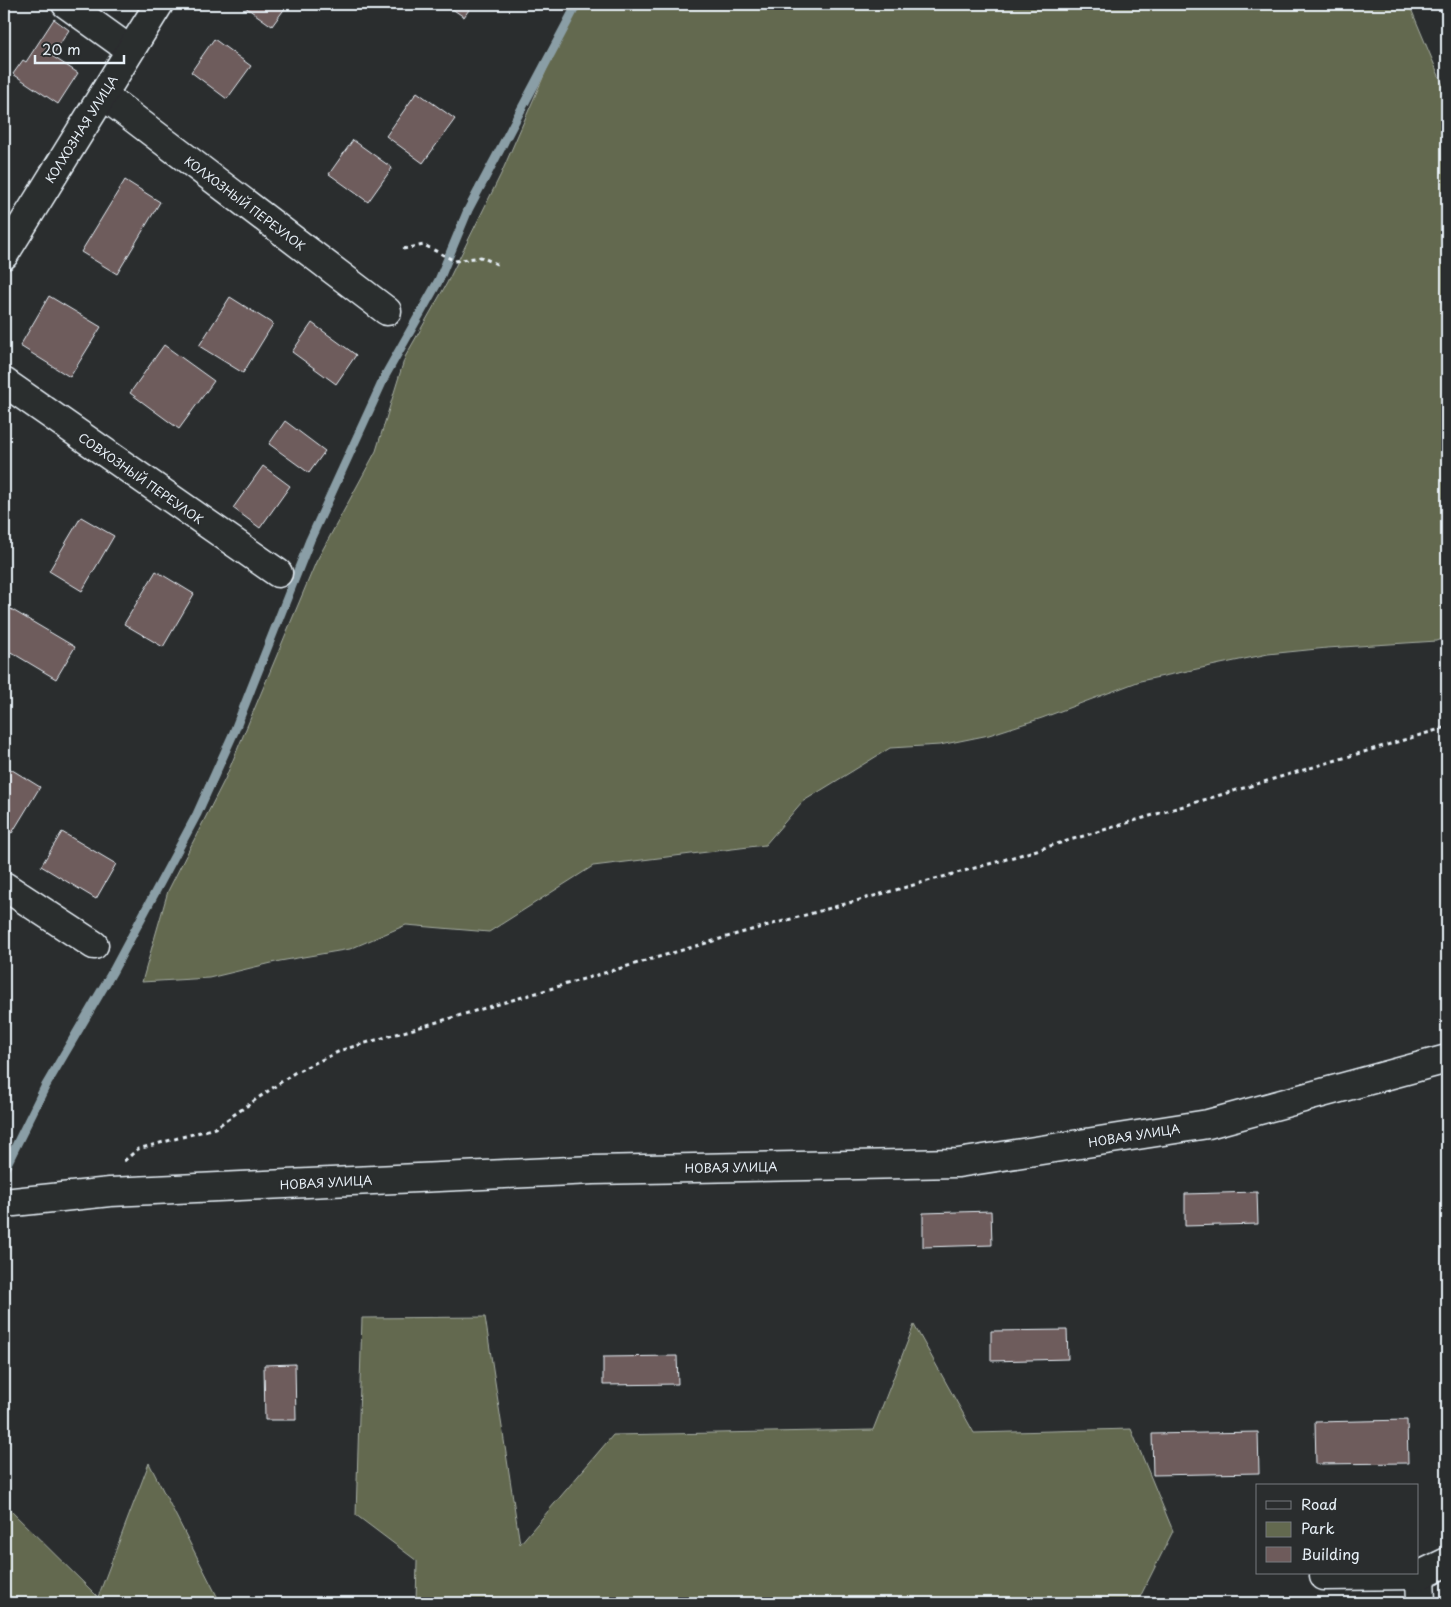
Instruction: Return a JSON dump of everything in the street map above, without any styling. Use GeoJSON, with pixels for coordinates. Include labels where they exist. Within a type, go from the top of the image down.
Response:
{"type":"FeatureCollection","features":[{"type":"Feature","properties":{"kind":"street"},"geometry":{"type":"LineString","coordinates":[[66,4],[130,50]]}},
{"type":"Feature","properties":{"kind":"street","name":"КОЛХОЗНАЯ УЛИЦА"},"geometry":{"type":"LineString","coordinates":[[4,255],[159,4]]}},
{"type":"Feature","properties":{"kind":"street","name":"КОЛХОЗНЫЙ ПЕРЕУЛОК"},"geometry":{"type":"LineString","coordinates":[[102,94],[387,311]]}},
{"type":"Feature","properties":{"kind":"street","name":"СОВХОЗНЫЙ ПЕРЕУЛОК"},"geometry":{"type":"LineString","coordinates":[[4,382],[278,573]]}},
{"type":"Feature","properties":{"kind":"street"},"geometry":{"type":"LineString","coordinates":[[4,886],[94,945]]}},
{"type":"Feature","properties":{"kind":"street","name":"НОВАЯ УЛИЦА"},"geometry":{"type":"LineString","coordinates":[[4,1203],[110,1192],[593,1170],[958,1163],[1208,1124],[1447,1059]]}},
{"type":"Feature","properties":{"kind":"street"},"geometry":{"type":"LineString","coordinates":[[1324,1576],[1420,1575],[1447,1562]]}},
{"type":"Feature","properties":{"kind":"street"},"geometry":{"type":"LineString","coordinates":[[1420,1575],[1421,1603]]}},
{"type":"Feature","properties":{"kind":"path"},"geometry":{"type":"LineString","coordinates":[[403,249],[424,245],[455,261],[481,257],[498,265]]}},
{"type":"Feature","properties":{"kind":"path"},"geometry":{"type":"LineString","coordinates":[[110,1192],[114,1169],[138,1149],[215,1128],[294,1073],[342,1050],[737,934],[1000,862],[1447,727]]}},
{"type":"Feature","properties":{"kind":"green space"},"geometry":{"type":"Polygon","coordinates":[[[575,4],[1409,4],[1447,95],[1447,637],[1437,641],[1268,654],[1140,681],[1042,718],[989,735],[940,745],[890,748],[802,802],[765,845],[593,866],[489,932],[406,925],[350,949],[280,961],[209,978],[142,982],[168,891],[225,779],[316,562],[376,451],[405,357],[447,283],[501,174],[575,4]]]}},
{"type":"Feature","properties":{"kind":"green space"},"geometry":{"type":"Polygon","coordinates":[[[485,1317],[520,1544],[613,1435],[873,1430],[914,1325],[974,1433],[1131,1429],[1173,1531],[1137,1603],[416,1603],[417,1561],[356,1515],[362,1318],[485,1317]]]}},
{"type":"Feature","properties":{"kind":"green space"},"geometry":{"type":"Polygon","coordinates":[[[149,1463],[218,1598],[218,1603],[4,1603],[4,1504],[98,1597],[149,1463]]]}},
{"type":"Feature","properties":{"kind":"building"},"geometry":{"type":"Polygon","coordinates":[[[241,4],[288,4],[272,26],[241,4]]]}},
{"type":"Feature","properties":{"kind":"building"},"geometry":{"type":"Polygon","coordinates":[[[445,4],[473,4],[464,17],[445,4]]]}},
{"type":"Feature","properties":{"kind":"building"},"geometry":{"type":"Polygon","coordinates":[[[54,19],[69,30],[52,56],[78,73],[58,104],[13,74],[23,60],[26,62],[54,19]]]}},
{"type":"Feature","properties":{"kind":"building"},"geometry":{"type":"Polygon","coordinates":[[[214,39],[251,66],[227,99],[191,72],[214,39]]]}},
{"type":"Feature","properties":{"kind":"building"},"geometry":{"type":"Polygon","coordinates":[[[417,92],[455,119],[423,163],[386,136],[417,92]]]}},
{"type":"Feature","properties":{"kind":"building"},"geometry":{"type":"Polygon","coordinates":[[[353,140],[392,168],[368,202],[329,174],[353,140]]]}},
{"type":"Feature","properties":{"kind":"building"},"geometry":{"type":"Polygon","coordinates":[[[125,180],[160,202],[117,274],[81,252],[125,180]]]}},
{"type":"Feature","properties":{"kind":"building"},"geometry":{"type":"Polygon","coordinates":[[[49,296],[101,327],[70,377],[20,346],[49,296]]]}},
{"type":"Feature","properties":{"kind":"building"},"geometry":{"type":"Polygon","coordinates":[[[230,297],[273,324],[243,373],[199,346],[230,297]]]}},
{"type":"Feature","properties":{"kind":"building"},"geometry":{"type":"Polygon","coordinates":[[[312,323],[356,355],[336,384],[292,352],[312,323]]]}},
{"type":"Feature","properties":{"kind":"building"},"geometry":{"type":"Polygon","coordinates":[[[164,345],[214,381],[179,429],[130,393],[164,345]]]}},
{"type":"Feature","properties":{"kind":"building"},"geometry":{"type":"Polygon","coordinates":[[[285,421],[325,451],[309,473],[269,444],[285,421]]]}},
{"type":"Feature","properties":{"kind":"building"},"geometry":{"type":"Polygon","coordinates":[[[263,466],[290,486],[260,528],[233,508],[263,466]]]}},
{"type":"Feature","properties":{"kind":"building"},"geometry":{"type":"Polygon","coordinates":[[[81,517],[114,536],[82,591],[49,571],[81,517]]]}},
{"type":"Feature","properties":{"kind":"building"},"geometry":{"type":"Polygon","coordinates":[[[156,571],[194,594],[163,647],[124,624],[156,571]]]}},
{"type":"Feature","properties":{"kind":"building"},"geometry":{"type":"Polygon","coordinates":[[[4,605],[75,647],[56,679],[4,648],[4,605]]]}},
{"type":"Feature","properties":{"kind":"building"},"geometry":{"type":"Polygon","coordinates":[[[4,765],[40,787],[12,833],[4,828],[4,765]]]}},
{"type":"Feature","properties":{"kind":"building"},"geometry":{"type":"Polygon","coordinates":[[[62,832],[116,864],[96,899],[41,866],[62,832]]]}},
{"type":"Feature","properties":{"kind":"building"},"geometry":{"type":"Polygon","coordinates":[[[1257,1192],[1258,1224],[1185,1226],[1185,1194],[1257,1192]]]}},
{"type":"Feature","properties":{"kind":"building"},"geometry":{"type":"Polygon","coordinates":[[[991,1211],[992,1245],[923,1247],[923,1213],[991,1211]]]}},
{"type":"Feature","properties":{"kind":"building"},"geometry":{"type":"Polygon","coordinates":[[[1067,1330],[1068,1359],[991,1361],[991,1331],[1067,1330]]]}},
{"type":"Feature","properties":{"kind":"building"},"geometry":{"type":"Polygon","coordinates":[[[677,1356],[678,1384],[603,1385],[603,1357],[677,1356]]]}},
{"type":"Feature","properties":{"kind":"building"},"geometry":{"type":"Polygon","coordinates":[[[295,1364],[296,1420],[265,1420],[264,1365],[295,1364]]]}},
{"type":"Feature","properties":{"kind":"building"},"geometry":{"type":"Polygon","coordinates":[[[1407,1420],[1408,1463],[1316,1464],[1315,1422],[1407,1420]]]}},
{"type":"Feature","properties":{"kind":"building"},"geometry":{"type":"Polygon","coordinates":[[[1258,1432],[1259,1473],[1153,1475],[1152,1434],[1258,1432]]]}},
{"type":"Feature","properties":{"kind":"waterway"},"geometry":{"type":"LineString","coordinates":[[4,1170],[45,1087],[113,971],[197,814],[234,732],[310,540],[386,374],[439,280],[468,210],[577,4]]}}]}
